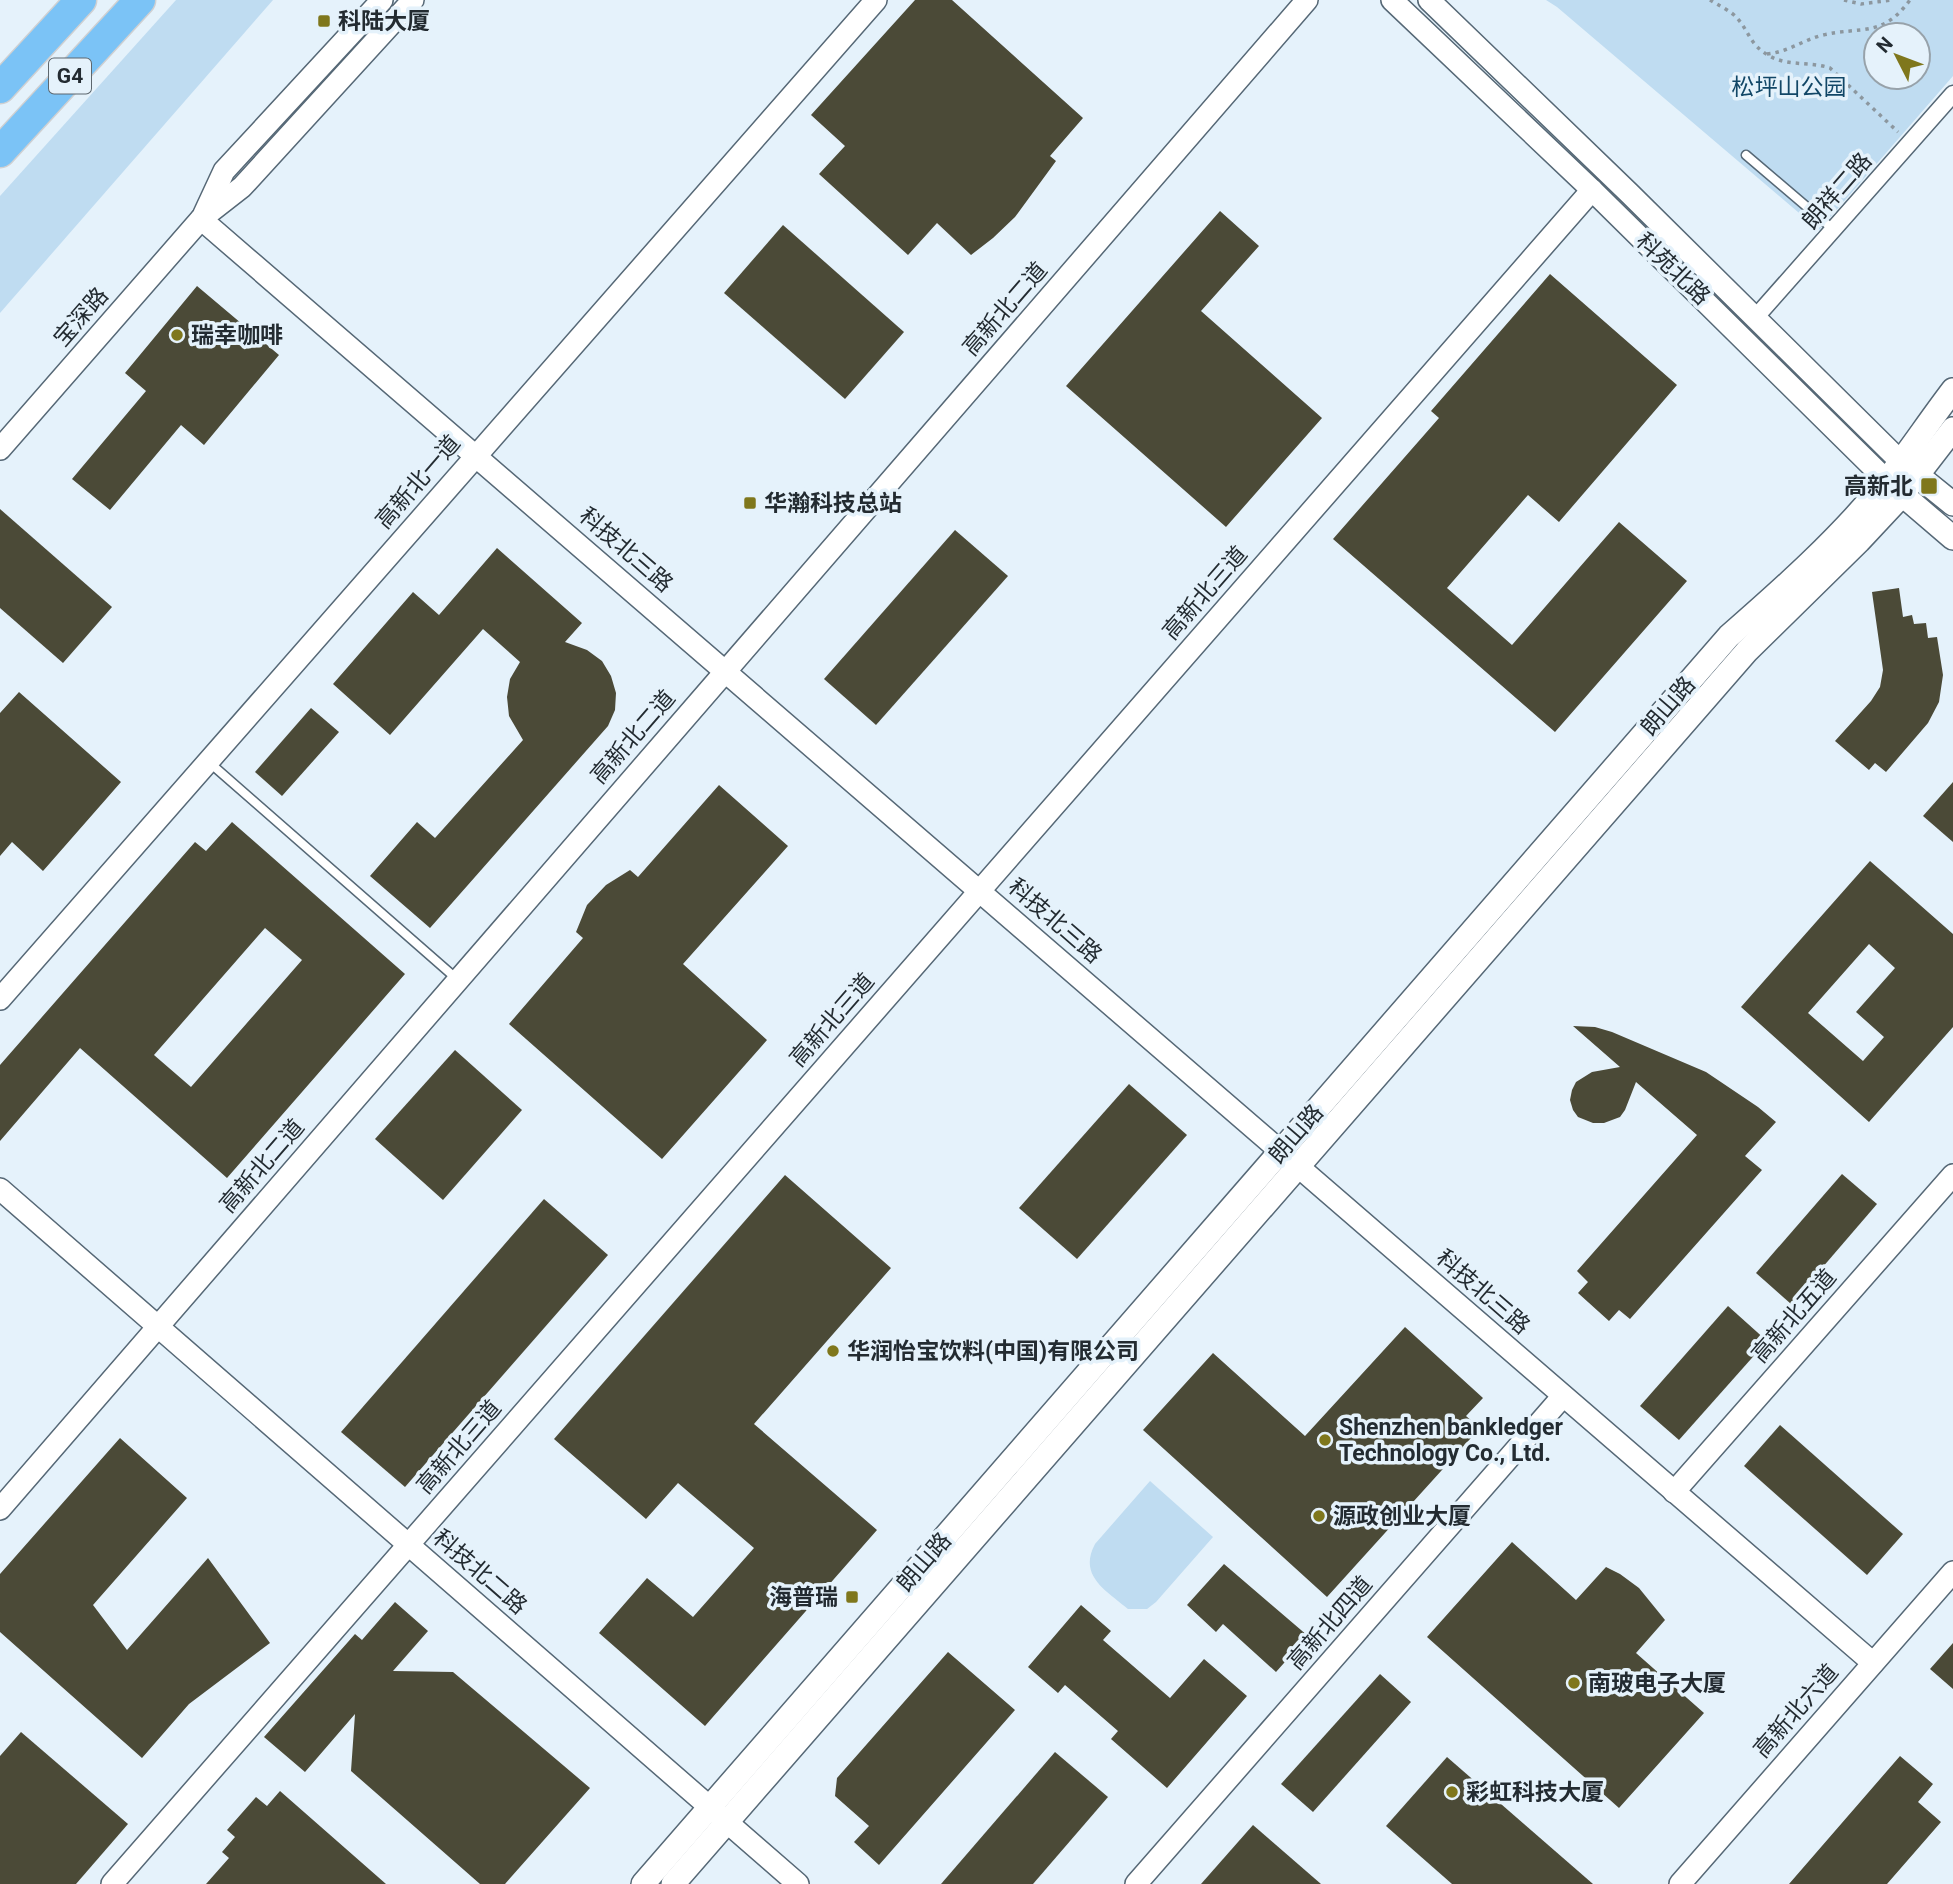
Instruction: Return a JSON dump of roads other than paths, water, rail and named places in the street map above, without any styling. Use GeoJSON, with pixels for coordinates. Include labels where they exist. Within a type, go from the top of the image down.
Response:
{"type":"FeatureCollection","features":[{"type":"Feature","properties":{"kind":"highway","name":"G4"},"geometry":{"type":"LineString","coordinates":[[0,88],[81,0]]}},
{"type":"Feature","properties":{"kind":"highway","name":"G4"},"geometry":{"type":"LineString","coordinates":[[0,152],[140,0]]}},
{"type":"Feature","properties":{"kind":"main road","name":"朗山路"},"geometry":{"type":"LineString","coordinates":[[643,1884],[719,1815],[1289,1159],[1729,636],[1782,591],[1850,521],[1894,487],[1953,390]]}},
{"type":"Feature","properties":{"kind":"main road","name":"朗山路"},"geometry":{"type":"LineString","coordinates":[[1908,468],[1953,429]]}},
{"type":"Feature","properties":{"kind":"main road","name":"科苑北路"},"geometry":{"type":"LineString","coordinates":[[1908,468],[1953,504]]}},
{"type":"Feature","properties":{"kind":"main road","name":"科苑北路"},"geometry":{"type":"LineString","coordinates":[[1894,487],[1953,538]]}},
{"type":"Feature","properties":{"kind":"main road","name":"朗山路"},"geometry":{"type":"LineString","coordinates":[[673,1884],[719,1815]]}},
{"type":"Feature","properties":{"kind":"street","name":"宝深路"},"geometry":{"type":"LineString","coordinates":[[201,219],[224,171],[382,0]]}},
{"type":"Feature","properties":{"kind":"street","name":"宝深路"},"geometry":{"type":"LineString","coordinates":[[0,449],[201,219],[242,187],[414,0]]}},
{"type":"Feature","properties":{"kind":"street","name":"高新北一道"},"geometry":{"type":"LineString","coordinates":[[0,999],[876,0]]}},
{"type":"Feature","properties":{"kind":"street","name":"高新北二道"},"geometry":{"type":"LineString","coordinates":[[0,1509],[1307,0]]}},
{"type":"Feature","properties":{"kind":"street","name":"科苑北路"},"geometry":{"type":"LineString","coordinates":[[1392,0],[1592,190],[1894,487]]}},
{"type":"Feature","properties":{"kind":"street","name":"科苑北路"},"geometry":{"type":"LineString","coordinates":[[1429,0],[1908,468]]}},
{"type":"Feature","properties":{"kind":"street","name":"朗祥二路"},"geometry":{"type":"LineString","coordinates":[[1755,318],[1953,94]]}},
{"type":"Feature","properties":{"kind":"street","name":"高新北三道"},"geometry":{"type":"LineString","coordinates":[[112,1884],[1592,190]]}},
{"type":"Feature","properties":{"kind":"street","name":"科技北三路"},"geometry":{"type":"LineString","coordinates":[[201,219],[1873,1663]]}},
{"type":"Feature","properties":{"kind":"street","name":"高新北五道"},"geometry":{"type":"LineString","coordinates":[[1674,1492],[1953,1175]]}},
{"type":"Feature","properties":{"kind":"street","name":"科技北二路"},"geometry":{"type":"LineString","coordinates":[[0,1189],[798,1884]]}},
{"type":"Feature","properties":{"kind":"street","name":"高新北四道"},"geometry":{"type":"LineString","coordinates":[[1136,1884],[1563,1396]]}},
{"type":"Feature","properties":{"kind":"street","name":"高新北六道"},"geometry":{"type":"LineString","coordinates":[[1680,1884],[1953,1572]]}},
{"type":"Feature","properties":{"kind":"lane"},"geometry":{"type":"LineString","coordinates":[[1746,155],[1834,230]]}},
{"type":"Feature","properties":{"kind":"lane"},"geometry":{"type":"LineString","coordinates":[[208,761],[458,980]]}},
{"type":"Feature","properties":{"kind":"place","name":"科陆大厦"},"geometry":{"type":"Point","coordinates":[324,21]}},
{"type":"Feature","properties":{"kind":"place","name":"瑞幸咖啡"},"geometry":{"type":"Point","coordinates":[177,335]}},
{"type":"Feature","properties":{"kind":"place","name":"高新北"},"geometry":{"type":"Point","coordinates":[1929,486]}},
{"type":"Feature","properties":{"kind":"place","name":"华瀚科技总站"},"geometry":{"type":"Point","coordinates":[750,503]}},
{"type":"Feature","properties":{"kind":"place","name":"华润怡宝饮料(中国)有限公司"},"geometry":{"type":"Point","coordinates":[833,1351]}},
{"type":"Feature","properties":{"kind":"place","name":"Shenzhen bankledger Technology Co., Ltd."},"geometry":{"type":"Point","coordinates":[1325,1440]}},
{"type":"Feature","properties":{"kind":"place","name":"源政创业大厦"},"geometry":{"type":"Point","coordinates":[1319,1516]}},
{"type":"Feature","properties":{"kind":"place","name":"海普瑞"},"geometry":{"type":"Point","coordinates":[852,1597]}},
{"type":"Feature","properties":{"kind":"place","name":"南玻电子大厦"},"geometry":{"type":"Point","coordinates":[1574,1683]}},
{"type":"Feature","properties":{"kind":"place","name":"彩虹科技大厦"},"geometry":{"type":"Point","coordinates":[1452,1792]}},
{"type":"Feature","properties":{"kind":"park label","name":"松坪山公园"},"geometry":{"type":"Point","coordinates":[1789,87]}}]}
